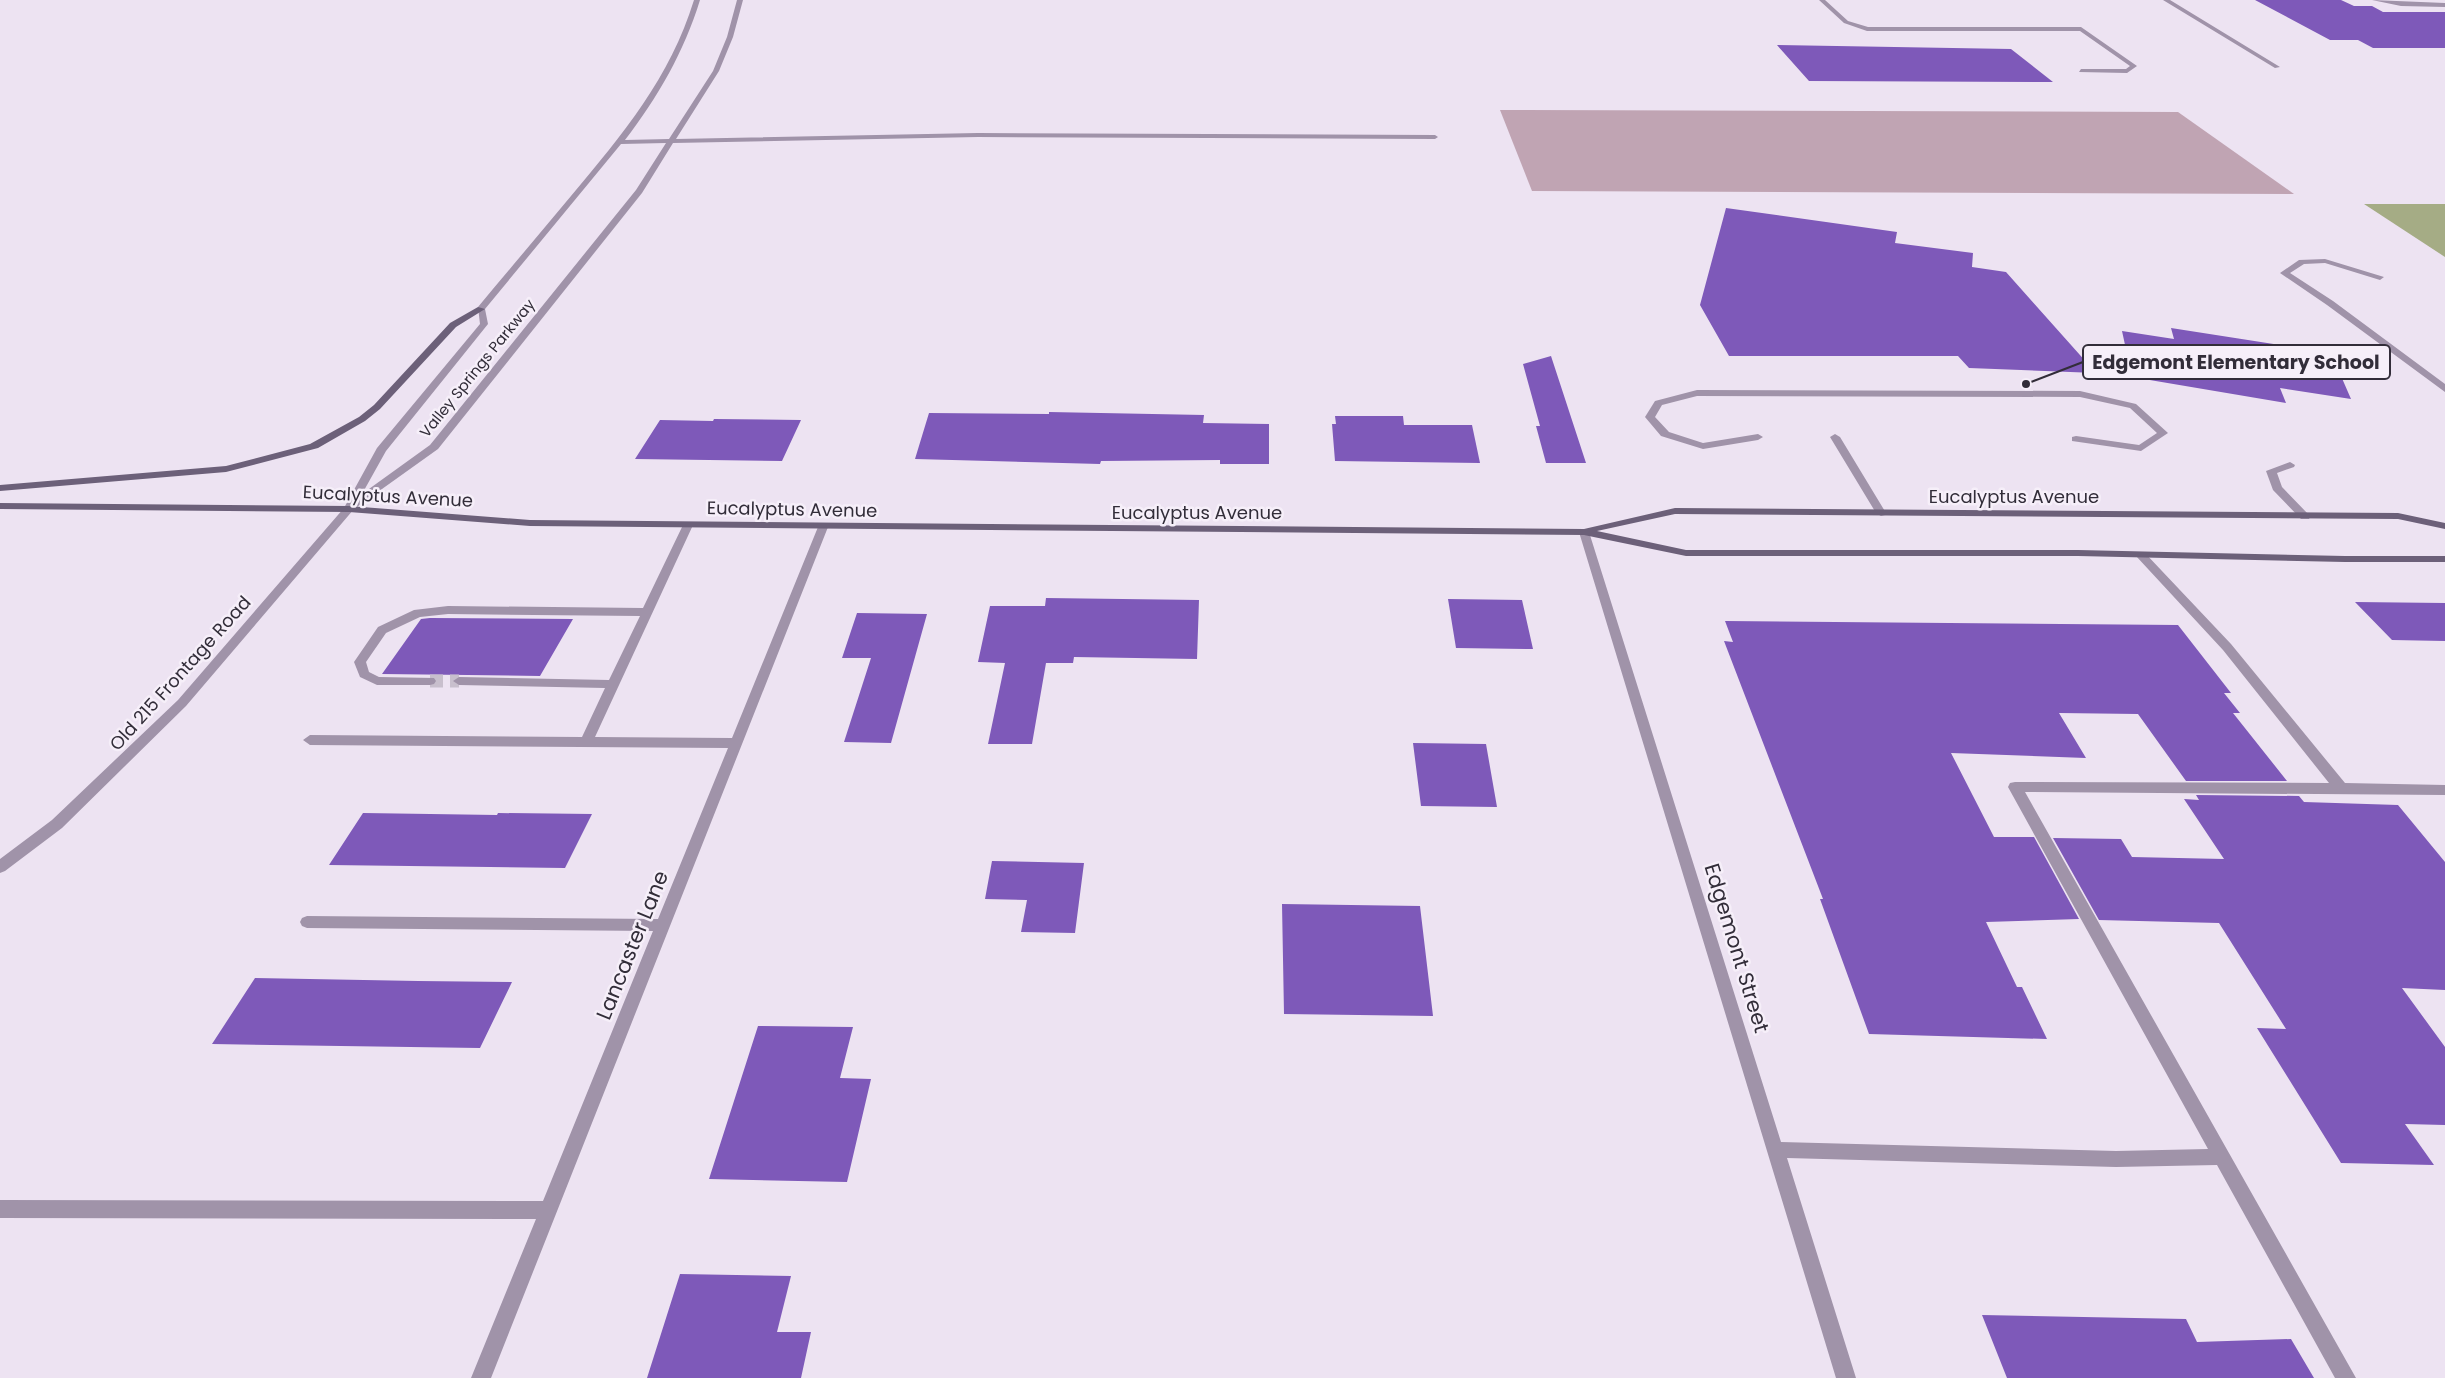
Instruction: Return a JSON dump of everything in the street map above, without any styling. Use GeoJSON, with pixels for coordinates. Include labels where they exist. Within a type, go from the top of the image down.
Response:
{"type":"FeatureCollection","features":[{"type":"Feature","properties":{"kind":"main road"},"geometry":{"type":"LineString","coordinates":[[0,488],[226,469],[314,446],[355,424],[377,408],[453,325],[481,309]]}},
{"type":"Feature","properties":{"kind":"main road","name":"Eucalyptus Avenue"},"geometry":{"type":"LineString","coordinates":[[0,506],[349,508],[530,523],[1584,532],[1686,553],[2140,554],[2345,559],[2445,559]]}},
{"type":"Feature","properties":{"kind":"main road","name":"Eucalyptus Avenue"},"geometry":{"type":"LineString","coordinates":[[1584,532],[1674,511],[2398,516],[2445,526]]}},
{"type":"Feature","properties":{"kind":"street","name":"Valley Springs Parkway"},"geometry":{"type":"LineString","coordinates":[[349,508],[381,450],[484,324],[481,309],[620,142],[664,77],[683,39],[697,0]]}},
{"type":"Feature","properties":{"kind":"street","name":"Valley Springs Parkway"},"geometry":{"type":"LineString","coordinates":[[349,508],[434,447],[639,191],[673,141],[716,71],[730,37],[740,0]]}},
{"type":"Feature","properties":{"kind":"street"},"geometry":{"type":"LineString","coordinates":[[1822,0],[1846,22],[1867,29],[2081,30],[2134,66],[2127,71],[2081,71]]}},
{"type":"Feature","properties":{"kind":"street"},"geometry":{"type":"LineString","coordinates":[[2166,0],[2277,67]]}},
{"type":"Feature","properties":{"kind":"street"},"geometry":{"type":"LineString","coordinates":[[2376,0],[2401,4],[2445,5]]}},
{"type":"Feature","properties":{"kind":"street"},"geometry":{"type":"LineString","coordinates":[[620,142],[978,135],[1435,136]]}},
{"type":"Feature","properties":{"kind":"street"},"geometry":{"type":"LineString","coordinates":[[2380,277],[2325,261],[2302,262],[2284,273],[2330,303],[2445,389]]}},
{"type":"Feature","properties":{"kind":"street"},"geometry":{"type":"LineString","coordinates":[[1758,437],[1703,446],[1666,434],[1650,417],[1658,403],[1697,393],[2080,394],[2133,406],[2163,432],[2141,448],[2076,440]]}},
{"type":"Feature","properties":{"kind":"street"},"geometry":{"type":"LineString","coordinates":[[1835,437],[1880,513]]}},
{"type":"Feature","properties":{"kind":"street"},"geometry":{"type":"LineString","coordinates":[[2290,465],[2271,470],[2277,488],[2305,516]]}},
{"type":"Feature","properties":{"kind":"street","name":"Old 215 Frontage Road"},"geometry":{"type":"LineString","coordinates":[[0,866],[57,824],[124,762],[182,702],[349,508]]}},
{"type":"Feature","properties":{"kind":"street"},"geometry":{"type":"LineString","coordinates":[[586,742],[688,525]]}},
{"type":"Feature","properties":{"kind":"street","name":"Lancaster Lane"},"geometry":{"type":"LineString","coordinates":[[481,1378],[823,527]]}},
{"type":"Feature","properties":{"kind":"street","name":"Edgemont Street"},"geometry":{"type":"LineString","coordinates":[[1584,532],[1846,1378]]}},
{"type":"Feature","properties":{"kind":"street"},"geometry":{"type":"LineString","coordinates":[[2140,554],[2227,647],[2341,788]]}},
{"type":"Feature","properties":{"kind":"street"},"geometry":{"type":"LineString","coordinates":[[430,681],[377,681],[364,674],[360,662],[382,630],[418,613],[448,610],[648,612]]}},
{"type":"Feature","properties":{"kind":"street"},"geometry":{"type":"LineString","coordinates":[[459,681],[614,684]]}},
{"type":"Feature","properties":{"kind":"street"},"geometry":{"type":"LineString","coordinates":[[310,740],[736,743]]}},
{"type":"Feature","properties":{"kind":"street"},"geometry":{"type":"LineString","coordinates":[[2346,1378],[2015,787],[2445,790]]}},
{"type":"Feature","properties":{"kind":"street"},"geometry":{"type":"LineString","coordinates":[[306,922],[663,924]]}},
{"type":"Feature","properties":{"kind":"street"},"geometry":{"type":"LineString","coordinates":[[1776,1150],[2116,1159],[2222,1157]]}},
{"type":"Feature","properties":{"kind":"street"},"geometry":{"type":"LineString","coordinates":[[0,1209],[548,1210]]}},
{"type":"Feature","properties":{"kind":"shaded area"},"geometry":{"type":"Polygon","coordinates":[[[1500,110],[2178,112],[2294,194],[1532,191],[1500,110]]]}},
{"type":"Feature","properties":{"kind":"shaded area"},"geometry":{"type":"Polygon","coordinates":[[[2364,204],[2445,204],[2445,257],[2364,204]]]}},
{"type":"Feature","properties":{"kind":"building"},"geometry":{"type":"Polygon","coordinates":[[[2255,0],[2341,0],[2354,6],[2372,6],[2383,12],[2445,12],[2445,48],[2373,48],[2358,40],[2330,40],[2255,0]]]}},
{"type":"Feature","properties":{"kind":"building"},"geometry":{"type":"Polygon","coordinates":[[[1777,45],[2011,49],[2053,82],[1809,81],[1777,45]]]}},
{"type":"Feature","properties":{"kind":"building"},"geometry":{"type":"Polygon","coordinates":[[[1726,208],[1897,232],[1895,243],[1973,253],[1972,267],[2006,272],[2096,373],[1969,368],[1958,356],[1729,356],[1700,305],[1726,208]]]}},
{"type":"Feature","properties":{"kind":"building"},"geometry":{"type":"Polygon","coordinates":[[[2171,328],[2331,353],[2351,399],[2280,388],[2286,403],[2132,377],[2122,331],[2174,339],[2171,328]]]}},
{"type":"Feature","properties":{"kind":"building"},"geometry":{"type":"Polygon","coordinates":[[[1551,356],[1586,463],[1546,463],[1536,426],[1540,426],[1523,364],[1551,356]]]}},
{"type":"Feature","properties":{"kind":"building"},"geometry":{"type":"Polygon","coordinates":[[[1049,412],[1204,415],[1203,423],[1269,424],[1269,464],[1220,464],[1220,460],[1101,461],[1100,464],[915,459],[929,413],[1049,414],[1049,412]]]}},
{"type":"Feature","properties":{"kind":"building"},"geometry":{"type":"Polygon","coordinates":[[[1335,416],[1403,416],[1404,425],[1472,425],[1480,463],[1335,461],[1332,424],[1336,424],[1335,416]]]}},
{"type":"Feature","properties":{"kind":"building"},"geometry":{"type":"Polygon","coordinates":[[[714,419],[801,420],[782,461],[635,459],[660,420],[713,421],[714,419]]]}},
{"type":"Feature","properties":{"kind":"building"},"geometry":{"type":"Polygon","coordinates":[[[1046,598],[1199,600],[1197,659],[1074,657],[1073,663],[1046,663],[1032,744],[988,744],[1005,663],[978,662],[990,606],[1045,606],[1046,598]]]}},
{"type":"Feature","properties":{"kind":"building"},"geometry":{"type":"Polygon","coordinates":[[[1448,599],[1522,600],[1533,649],[1456,648],[1448,599]]]}},
{"type":"Feature","properties":{"kind":"building"},"geometry":{"type":"Polygon","coordinates":[[[2355,602],[2445,603],[2445,641],[2392,640],[2355,602]]]}},
{"type":"Feature","properties":{"kind":"building"},"geometry":{"type":"Polygon","coordinates":[[[857,613],[927,614],[891,743],[844,742],[871,658],[842,658],[857,613]]]}},
{"type":"Feature","properties":{"kind":"building"},"geometry":{"type":"Polygon","coordinates":[[[421,619],[573,619],[540,676],[382,674],[421,619]]]}},
{"type":"Feature","properties":{"kind":"building"},"geometry":{"type":"Polygon","coordinates":[[[1725,621],[2178,625],[2231,693],[2224,693],[2240,713],[2233,713],[2287,781],[2186,781],[2138,714],[2059,713],[2086,758],[1951,753],[1994,837],[2034,837],[2079,919],[1986,922],[2017,987],[2022,987],[2047,1039],[1869,1034],[1820,899],[1823,899],[1724,641],[1733,642],[1725,621]]]}},
{"type":"Feature","properties":{"kind":"building"},"geometry":{"type":"Polygon","coordinates":[[[1413,743],[1486,744],[1497,807],[1421,806],[1413,743]]]}},
{"type":"Feature","properties":{"kind":"building"},"geometry":{"type":"Polygon","coordinates":[[[2196,795],[2299,796],[2304,802],[2398,805],[2445,862],[2445,990],[2402,988],[2445,1047],[2445,1125],[2405,1124],[2434,1165],[2341,1163],[2257,1028],[2286,1029],[2219,923],[2099,920],[2053,838],[2121,839],[2132,857],[2224,859],[2184,799],[2199,800],[2196,795]]]}},
{"type":"Feature","properties":{"kind":"building"},"geometry":{"type":"Polygon","coordinates":[[[363,813],[592,814],[565,868],[329,865],[363,813]]]}},
{"type":"Feature","properties":{"kind":"building"},"geometry":{"type":"Polygon","coordinates":[[[992,861],[1084,863],[1075,933],[1021,932],[1027,900],[985,899],[992,861]]]}},
{"type":"Feature","properties":{"kind":"building"},"geometry":{"type":"Polygon","coordinates":[[[1282,904],[1420,906],[1433,1016],[1284,1014],[1282,904]]]}},
{"type":"Feature","properties":{"kind":"building"},"geometry":{"type":"Polygon","coordinates":[[[255,978],[512,982],[480,1048],[212,1044],[255,978]]]}},
{"type":"Feature","properties":{"kind":"building"},"geometry":{"type":"Polygon","coordinates":[[[758,1026],[853,1027],[840,1078],[871,1079],[847,1182],[709,1179],[758,1026]]]}},
{"type":"Feature","properties":{"kind":"building"},"geometry":{"type":"Polygon","coordinates":[[[680,1274],[791,1276],[777,1332],[811,1332],[801,1378],[647,1378],[680,1274]]]}},
{"type":"Feature","properties":{"kind":"building"},"geometry":{"type":"Polygon","coordinates":[[[1982,1315],[2186,1319],[2197,1342],[2291,1339],[2314,1378],[2007,1378],[1982,1315]]]}},
{"type":"Feature","properties":{"kind":"tunnel"},"geometry":{"type":"LineString","coordinates":[[430,681],[459,681]]}},
{"type":"Feature","properties":{"kind":"place","name":"Edgemont Elementary School"},"geometry":{"type":"Point","coordinates":[2026,384]}}]}
